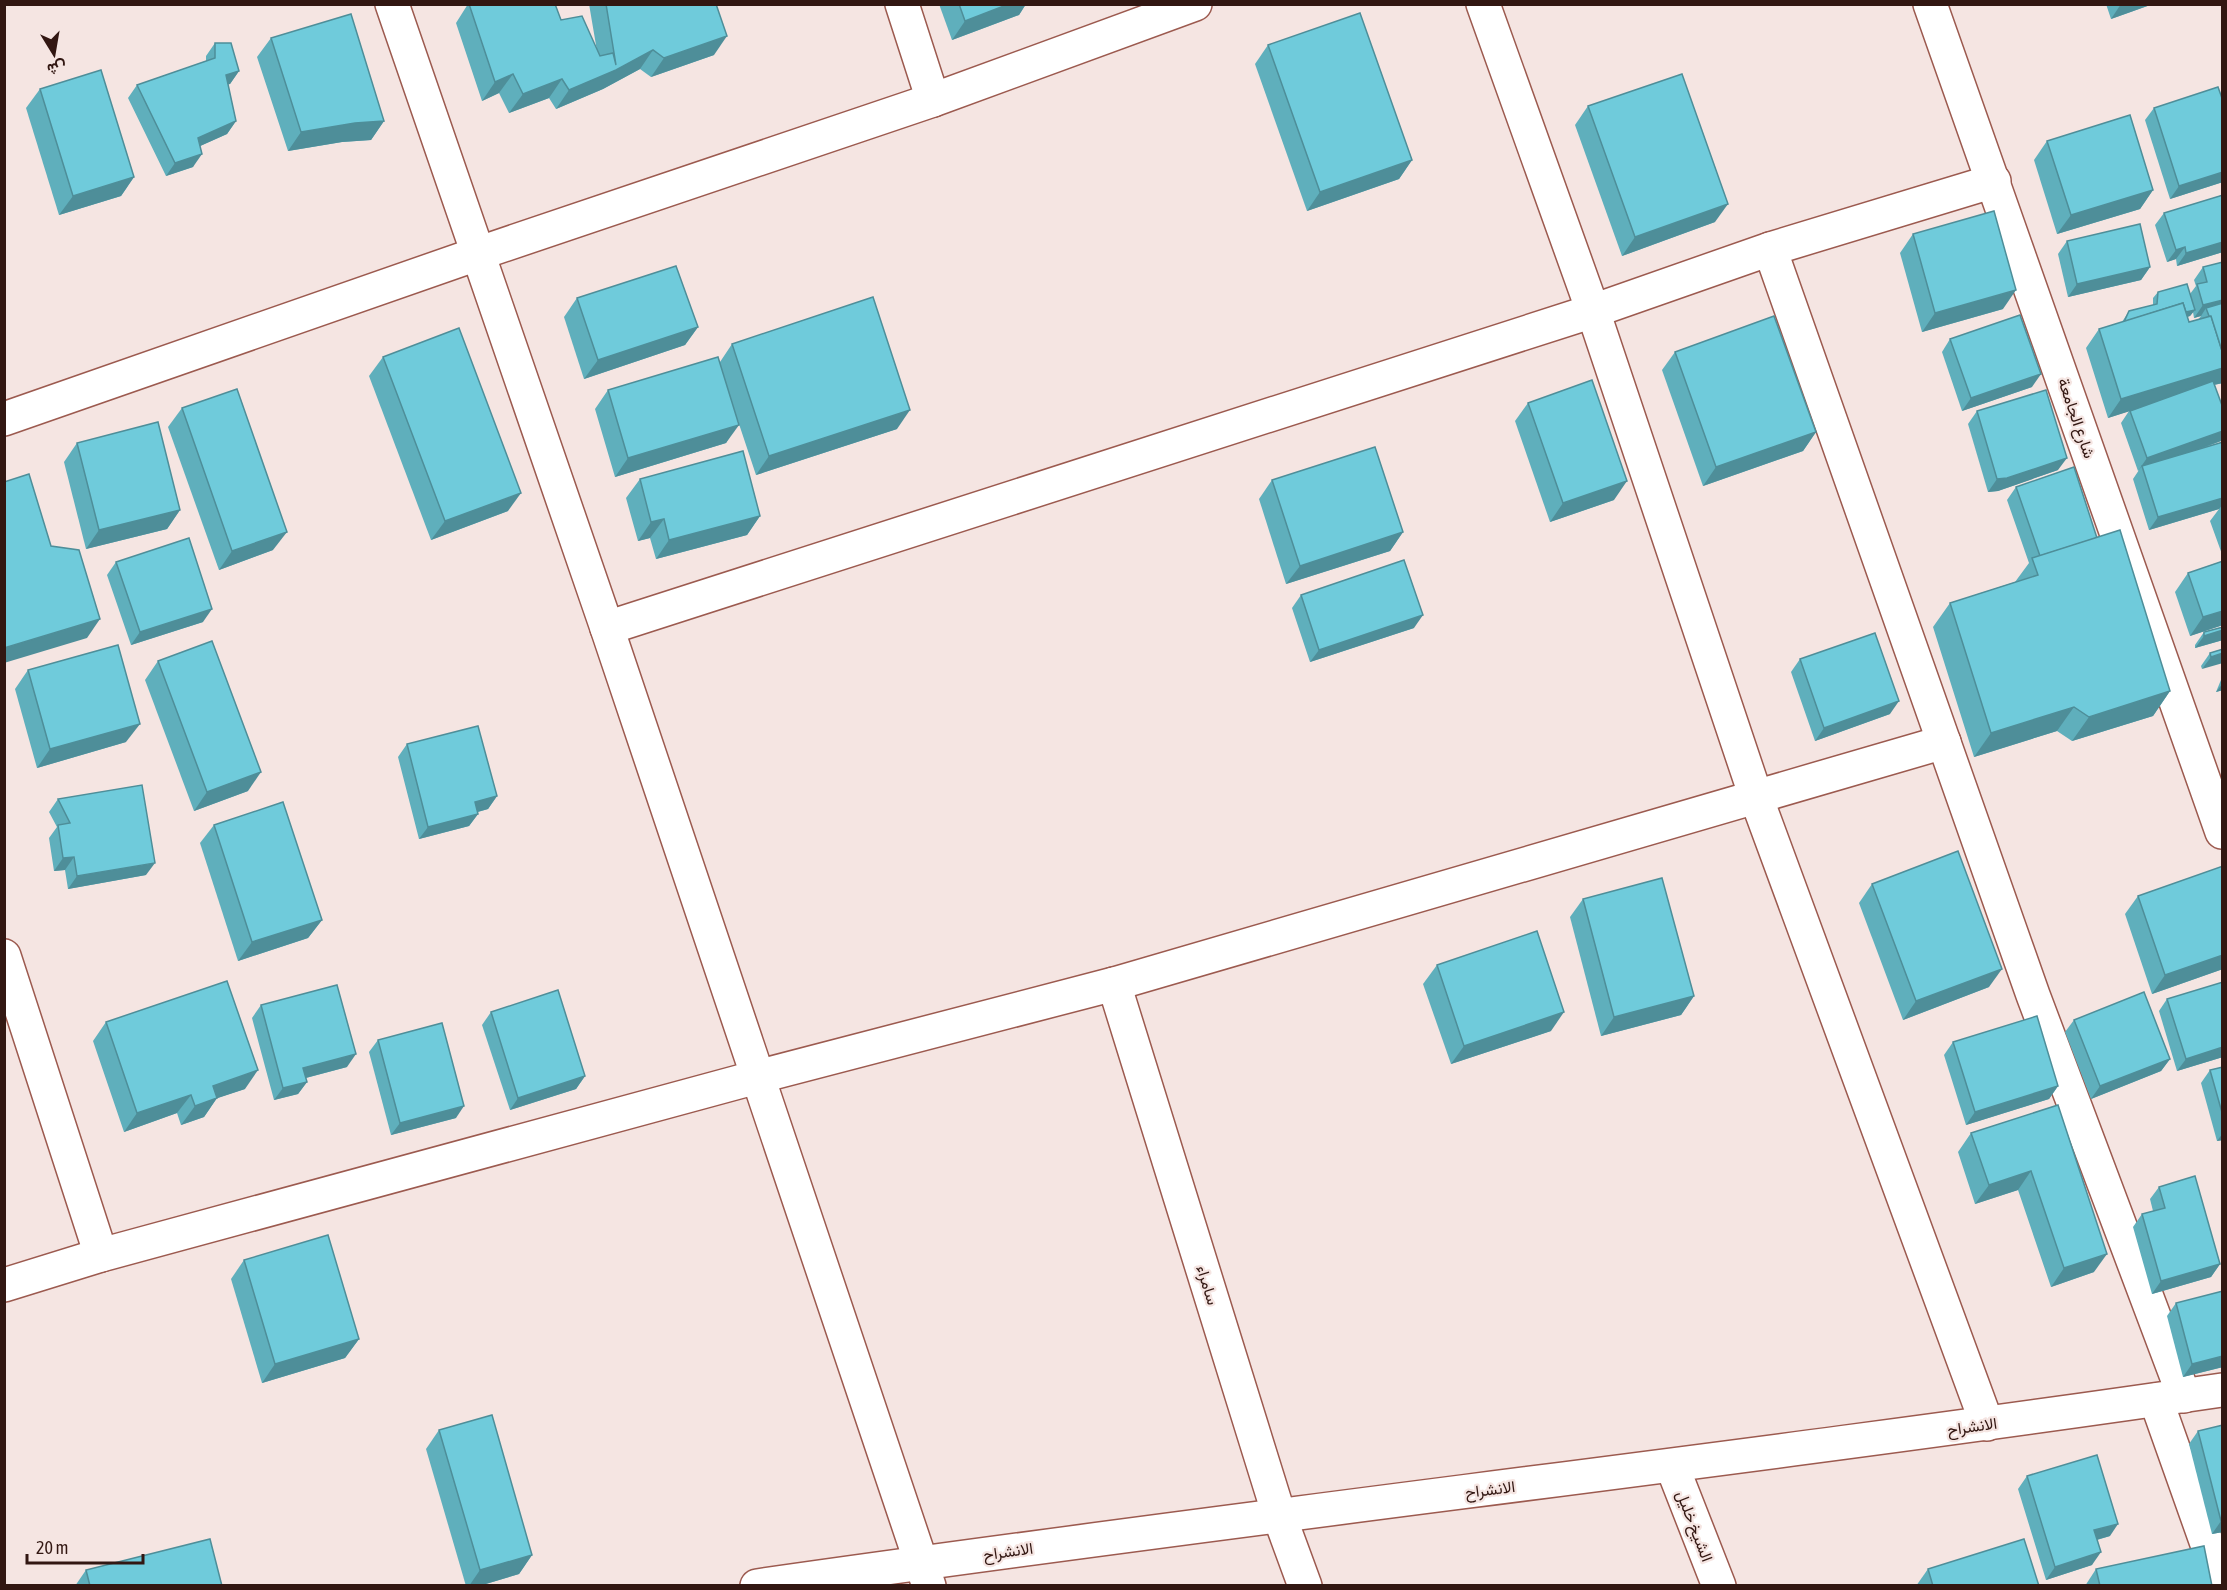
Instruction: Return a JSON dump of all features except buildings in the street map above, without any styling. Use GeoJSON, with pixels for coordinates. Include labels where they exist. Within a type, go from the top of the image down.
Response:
{"type":"FeatureCollection","features":[{"type":"Feature","properties":{"kind":"street"},"geometry":{"type":"LineString","coordinates":[[392,4],[607,628],[926,1574]]}},
{"type":"Feature","properties":{"kind":"street"},"geometry":{"type":"LineString","coordinates":[[902,4],[933,100]]}},
{"type":"Feature","properties":{"kind":"street"},"geometry":{"type":"LineString","coordinates":[[4,419],[477,254],[933,100],[1195,4]]}},
{"type":"Feature","properties":{"kind":"street"},"geometry":{"type":"LineString","coordinates":[[1483,4],[1593,311],[1756,797],[1987,1424]]}},
{"type":"Feature","properties":{"kind":"street","name":"شارع الجامعة"},"geometry":{"type":"LineString","coordinates":[[1930,4],[2223,832]]}},
{"type":"Feature","properties":{"kind":"street"},"geometry":{"type":"LineString","coordinates":[[607,628],[1593,311],[1770,249],[1994,181]]}},
{"type":"Feature","properties":{"kind":"street"},"geometry":{"type":"LineString","coordinates":[[1770,249],[2033,995],[2170,1398],[2222,1586]]}},
{"type":"Feature","properties":{"kind":"street"},"geometry":{"type":"LineString","coordinates":[[4,1285],[101,1256],[757,1077],[1114,984],[1944,742]]}},
{"type":"Feature","properties":{"kind":"street"},"geometry":{"type":"LineString","coordinates":[[4,956],[101,1256]]}},
{"type":"Feature","properties":{"kind":"street","name":"سامراء"},"geometry":{"type":"LineString","coordinates":[[1114,984],[1279,1515],[1305,1586]]}},
{"type":"Feature","properties":{"kind":"street","name":"الانشراح"},"geometry":{"type":"LineString","coordinates":[[757,1586],[926,1574],[1279,1515],[1672,1466],[2223,1390]]}},
{"type":"Feature","properties":{"kind":"street","name":"الشيخ خليل"},"geometry":{"type":"LineString","coordinates":[[1672,1466],[1719,1586]]}}]}
